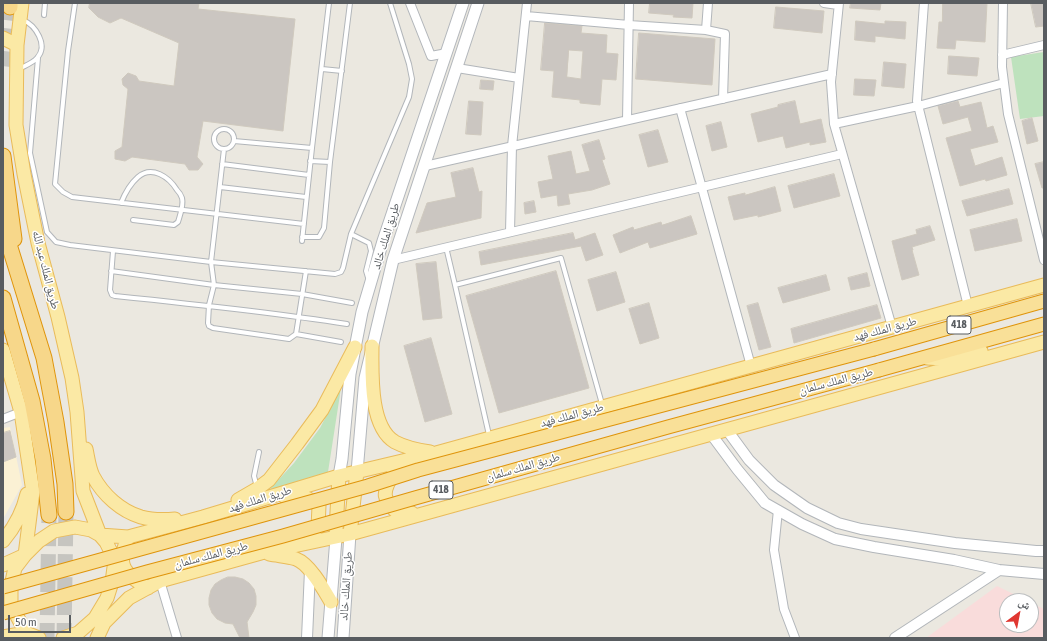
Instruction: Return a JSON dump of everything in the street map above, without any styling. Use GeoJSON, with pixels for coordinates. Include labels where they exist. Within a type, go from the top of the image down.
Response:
{"type":"FeatureCollection","features":[{"type":"Feature","properties":{"kind":"highway"},"geometry":{"type":"LineString","coordinates":[[3,156],[19,274]]}},
{"type":"Feature","properties":{"kind":"highway"},"geometry":{"type":"LineString","coordinates":[[3,225],[44,358],[51,392],[65,484],[66,512]]}},
{"type":"Feature","properties":{"kind":"highway"},"geometry":{"type":"LineString","coordinates":[[3,298],[32,401],[43,459],[49,515]]}},
{"type":"Feature","properties":{"kind":"highway","name":"طريق الملك سلمان"},"geometry":{"type":"LineString","coordinates":[[3,587],[368,486],[426,468],[901,341],[1044,301]]}},
{"type":"Feature","properties":{"kind":"highway"},"geometry":{"type":"LineString","coordinates":[[3,307],[12,332]]}},
{"type":"Feature","properties":{"kind":"highway","name":"طريق الملك سلمان"},"geometry":{"type":"LineString","coordinates":[[3,613],[283,536],[668,427],[926,358],[1044,324]]}},
{"type":"Feature","properties":{"kind":"main road","name":"طريق الملك خالد"},"geometry":{"type":"LineString","coordinates":[[339,476],[350,374],[362,312],[404,177],[463,3]]}},
{"type":"Feature","properties":{"kind":"main road","name":"طريق الملك خالد"},"geometry":{"type":"LineString","coordinates":[[357,472],[365,378],[393,260],[478,3]]}},
{"type":"Feature","properties":{"kind":"main road","name":"طريق الملك عبد الله"},"geometry":{"type":"LineString","coordinates":[[14,4],[20,18],[16,70],[16,125],[24,174],[38,243],[58,317],[72,378],[77,412],[83,491],[100,535],[106,542],[115,560],[110,590],[95,618]]}},
{"type":"Feature","properties":{"kind":"main road"},"geometry":{"type":"LineString","coordinates":[[3,38],[17,45]]}},
{"type":"Feature","properties":{"kind":"main road"},"geometry":{"type":"LineString","coordinates":[[3,47],[17,45]]}},
{"type":"Feature","properties":{"kind":"main road","name":"طريق الملك فهد"},"geometry":{"type":"LineString","coordinates":[[25,555],[39,541],[54,531],[75,527],[91,530],[100,535],[128,537],[202,517],[339,476],[434,453],[1044,285]]}},
{"type":"Feature","properties":{"kind":"main road"},"geometry":{"type":"LineString","coordinates":[[901,341],[993,304],[1013,294]]}},
{"type":"Feature","properties":{"kind":"main road"},"geometry":{"type":"LineString","coordinates":[[926,358],[945,359],[1044,335]]}},
{"type":"Feature","properties":{"kind":"main road"},"geometry":{"type":"LineString","coordinates":[[261,553],[336,538],[1044,342]]}},
{"type":"Feature","properties":{"kind":"main road"},"geometry":{"type":"LineString","coordinates":[[372,346],[372,378],[375,404],[383,430],[394,441],[411,449],[434,453]]}},
{"type":"Feature","properties":{"kind":"main road"},"geometry":{"type":"LineString","coordinates":[[221,511],[269,480],[322,410],[356,347]]}},
{"type":"Feature","properties":{"kind":"main road"},"geometry":{"type":"LineString","coordinates":[[3,350],[21,412],[33,492],[25,555],[16,568],[12,586],[12,605],[26,636]]}},
{"type":"Feature","properties":{"kind":"main road"},"geometry":{"type":"LineString","coordinates":[[77,412],[93,475],[106,496],[122,509],[141,517],[160,520],[202,517]]}},
{"type":"Feature","properties":{"kind":"main road"},"geometry":{"type":"LineString","coordinates":[[434,453],[396,470],[386,485],[385,496],[388,506],[400,515],[446,508]]}},
{"type":"Feature","properties":{"kind":"main road"},"geometry":{"type":"LineString","coordinates":[[350,534],[357,472]]}},
{"type":"Feature","properties":{"kind":"main road"},"geometry":{"type":"LineString","coordinates":[[336,538],[339,476]]}},
{"type":"Feature","properties":{"kind":"main road"},"geometry":{"type":"LineString","coordinates":[[3,541],[11,532],[25,503],[31,477]]}},
{"type":"Feature","properties":{"kind":"main road"},"geometry":{"type":"LineString","coordinates":[[63,638],[78,633],[95,618],[154,584],[304,539],[318,527],[319,506],[310,499],[298,494],[221,511]]}},
{"type":"Feature","properties":{"kind":"main road","name":"طريق الملك خالد"},"geometry":{"type":"LineString","coordinates":[[343,638],[350,534]]}},
{"type":"Feature","properties":{"kind":"main road"},"geometry":{"type":"LineString","coordinates":[[128,537],[122,550],[122,562],[133,579],[154,584]]}},
{"type":"Feature","properties":{"kind":"main road","name":"طريق الملك خالد"},"geometry":{"type":"LineString","coordinates":[[328,638],[336,538]]}},
{"type":"Feature","properties":{"kind":"main road"},"geometry":{"type":"LineString","coordinates":[[261,553],[298,559],[310,570],[323,587],[331,602]]}},
{"type":"Feature","properties":{"kind":"main road"},"geometry":{"type":"LineString","coordinates":[[3,565],[25,555]]}},
{"type":"Feature","properties":{"kind":"main road"},"geometry":{"type":"LineString","coordinates":[[97,638],[104,623],[129,598]]}},
{"type":"Feature","properties":{"kind":"main road"},"geometry":{"type":"LineString","coordinates":[[90,638],[95,618]]}},
{"type":"Feature","properties":{"kind":"main road"},"geometry":{"type":"LineString","coordinates":[[3,637],[26,636],[38,638]]}},
{"type":"Feature","properties":{"kind":"street"},"geometry":{"type":"LineString","coordinates":[[410,3],[430,56],[447,53]]}},
{"type":"Feature","properties":{"kind":"street"},"geometry":{"type":"LineString","coordinates":[[510,232],[512,146],[527,3]]}},
{"type":"Feature","properties":{"kind":"street"},"geometry":{"type":"LineString","coordinates":[[628,120],[629,3]]}},
{"type":"Feature","properties":{"kind":"street"},"geometry":{"type":"LineString","coordinates":[[706,30],[708,3]]}},
{"type":"Feature","properties":{"kind":"street"},"geometry":{"type":"LineString","coordinates":[[824,3],[838,4],[831,82],[834,124],[892,327]]}},
{"type":"Feature","properties":{"kind":"street"},"geometry":{"type":"LineString","coordinates":[[924,3],[917,101],[968,306]]}},
{"type":"Feature","properties":{"kind":"street"},"geometry":{"type":"LineString","coordinates":[[1003,3],[1002,55],[1008,114],[1044,260]]}},
{"type":"Feature","properties":{"kind":"street"},"geometry":{"type":"LineString","coordinates":[[526,16],[706,30],[725,34],[723,99]]}},
{"type":"Feature","properties":{"kind":"street"},"geometry":{"type":"LineString","coordinates":[[1002,55],[1044,45]]}},
{"type":"Feature","properties":{"kind":"street"},"geometry":{"type":"LineString","coordinates":[[457,68],[519,78]]}},
{"type":"Feature","properties":{"kind":"street"},"geometry":{"type":"LineString","coordinates":[[425,166],[832,74]]}},
{"type":"Feature","properties":{"kind":"street"},"geometry":{"type":"LineString","coordinates":[[834,124],[918,106],[1004,83]]}},
{"type":"Feature","properties":{"kind":"street"},"geometry":{"type":"LineString","coordinates":[[680,108],[751,366]]}},
{"type":"Feature","properties":{"kind":"street"},"geometry":{"type":"LineString","coordinates":[[393,260],[842,154]]}},
{"type":"Feature","properties":{"kind":"street"},"geometry":{"type":"LineString","coordinates":[[3,419],[21,412]]}},
{"type":"Feature","properties":{"kind":"street"},"geometry":{"type":"LineString","coordinates":[[727,430],[749,460],[774,485],[808,508],[838,523],[861,529],[955,543],[1044,551]]}},
{"type":"Feature","properties":{"kind":"street"},"geometry":{"type":"LineString","coordinates":[[711,434],[765,503],[802,524],[834,539],[954,560],[999,570],[1044,574]]}},
{"type":"Feature","properties":{"kind":"street"},"geometry":{"type":"LineString","coordinates":[[778,510],[774,550],[784,609],[795,638]]}},
{"type":"Feature","properties":{"kind":"street"},"geometry":{"type":"LineString","coordinates":[[307,638],[310,570]]}},
{"type":"Feature","properties":{"kind":"street"},"geometry":{"type":"LineString","coordinates":[[895,638],[999,570]]}},
{"type":"Feature","properties":{"kind":"street"},"geometry":{"type":"LineString","coordinates":[[154,584],[177,638]]}},
{"type":"Feature","properties":{"kind":"lane"},"geometry":{"type":"LineString","coordinates":[[44,15],[45,3]]}},
{"type":"Feature","properties":{"kind":"lane"},"geometry":{"type":"LineString","coordinates":[[75,3],[68,51],[56,184],[63,192],[72,197],[304,224]]}},
{"type":"Feature","properties":{"kind":"lane"},"geometry":{"type":"LineString","coordinates":[[328,3],[322,69],[302,239],[319,237],[324,228],[330,162],[350,3]]}},
{"type":"Feature","properties":{"kind":"lane"},"geometry":{"type":"LineString","coordinates":[[20,18],[28,22],[36,30],[42,40],[38,58],[30,153],[47,232],[56,242],[113,251],[335,274],[341,272],[351,234],[409,97],[412,79],[409,64],[390,3]]}},
{"type":"Feature","properties":{"kind":"lane"},"geometry":{"type":"LineString","coordinates":[[16,70],[38,58]]}},
{"type":"Feature","properties":{"kind":"lane"},"geometry":{"type":"LineString","coordinates":[[322,69],[342,70]]}},
{"type":"Feature","properties":{"kind":"lane"},"geometry":{"type":"LineString","coordinates":[[220,130],[229,130],[232,133],[234,141],[228,148],[220,148],[215,141],[217,133],[220,130]]}},
{"type":"Feature","properties":{"kind":"lane"},"geometry":{"type":"LineString","coordinates":[[234,141],[312,148]]}},
{"type":"Feature","properties":{"kind":"lane"},"geometry":{"type":"LineString","coordinates":[[224,148],[212,262],[214,285],[209,305],[209,326],[213,328],[289,339],[296,334],[306,271]]}},
{"type":"Feature","properties":{"kind":"lane"},"geometry":{"type":"LineString","coordinates":[[310,161],[330,162]]}},
{"type":"Feature","properties":{"kind":"lane"},"geometry":{"type":"LineString","coordinates":[[222,164],[309,175]]}},
{"type":"Feature","properties":{"kind":"lane"},"geometry":{"type":"LineString","coordinates":[[121,203],[128,188],[139,176],[149,172],[157,172],[165,175],[173,184],[182,198],[182,210],[178,222],[174,224],[134,220]]}},
{"type":"Feature","properties":{"kind":"lane"},"geometry":{"type":"LineString","coordinates":[[220,187],[306,197]]}},
{"type":"Feature","properties":{"kind":"lane"},"geometry":{"type":"LineString","coordinates":[[351,234],[368,243],[371,252],[366,271],[370,285]]}},
{"type":"Feature","properties":{"kind":"lane"},"geometry":{"type":"LineString","coordinates":[[446,247],[489,438]]}},
{"type":"Feature","properties":{"kind":"lane"},"geometry":{"type":"LineString","coordinates":[[113,251],[110,290],[112,295],[115,296],[209,305],[299,316],[347,324]]}},
{"type":"Feature","properties":{"kind":"lane"},"geometry":{"type":"LineString","coordinates":[[455,285],[561,258],[602,407]]}},
{"type":"Feature","properties":{"kind":"lane"},"geometry":{"type":"LineString","coordinates":[[111,271],[214,285],[302,294],[352,303]]}},
{"type":"Feature","properties":{"kind":"lane"},"geometry":{"type":"LineString","coordinates":[[296,334],[341,342]]}},
{"type":"Feature","properties":{"kind":"lane"},"geometry":{"type":"LineString","coordinates":[[257,489],[254,476],[259,452]]}},
{"type":"Feature","properties":{"kind":"shaded area"},"geometry":{"type":"Polygon","coordinates":[[[10,427],[22,485],[3,519],[3,428],[10,427]]]}},
{"type":"Feature","properties":{"kind":"shaded area"},"geometry":{"type":"Polygon","coordinates":[[[997,586],[1011,593],[999,593],[999,633],[1039,633],[1039,607],[1044,609],[1044,638],[926,638],[997,586]]]}},
{"type":"Feature","properties":{"kind":"green space"},"geometry":{"type":"Polygon","coordinates":[[[1044,52],[1044,116],[1020,119],[1011,57],[1044,52]]]}},
{"type":"Feature","properties":{"kind":"green space"},"geometry":{"type":"Polygon","coordinates":[[[341,388],[328,472],[269,490],[294,463],[320,428],[341,388]]]}},
{"type":"Feature","properties":{"kind":"building"},"geometry":{"type":"Polygon","coordinates":[[[90,3],[199,3],[198,9],[295,19],[283,131],[203,121],[197,157],[203,164],[198,170],[189,170],[185,164],[132,157],[125,161],[115,159],[115,151],[122,147],[128,89],[123,85],[122,79],[128,73],[136,76],[139,81],[174,86],[179,43],[121,18],[110,23],[98,17],[89,8],[90,3]]]}},
{"type":"Feature","properties":{"kind":"building"},"geometry":{"type":"Polygon","coordinates":[[[650,3],[693,3],[692,18],[673,17],[674,15],[649,13],[650,3]]]}},
{"type":"Feature","properties":{"kind":"building"},"geometry":{"type":"Polygon","coordinates":[[[851,3],[881,3],[880,10],[850,8],[851,3]]]}},
{"type":"Feature","properties":{"kind":"building"},"geometry":{"type":"Polygon","coordinates":[[[943,3],[987,3],[985,42],[956,40],[955,49],[937,48],[939,22],[942,22],[943,3]]]}},
{"type":"Feature","properties":{"kind":"building"},"geometry":{"type":"Polygon","coordinates":[[[1031,3],[1044,3],[1044,26],[1036,27],[1031,3]]]}},
{"type":"Feature","properties":{"kind":"building"},"geometry":{"type":"Polygon","coordinates":[[[776,7],[824,11],[822,33],[774,28],[776,7]]]}},
{"type":"Feature","properties":{"kind":"building"},"geometry":{"type":"Polygon","coordinates":[[[856,21],[885,24],[885,21],[906,22],[905,39],[875,36],[875,42],[855,40],[856,21]]]}},
{"type":"Feature","properties":{"kind":"building"},"geometry":{"type":"Polygon","coordinates":[[[545,23],[582,26],[581,33],[607,35],[606,53],[618,54],[616,80],[602,79],[600,105],[580,103],[580,100],[552,97],[554,71],[541,70],[545,23]],[[569,50],[567,77],[581,79],[583,51],[569,50]]]}},
{"type":"Feature","properties":{"kind":"building"},"geometry":{"type":"Polygon","coordinates":[[[639,33],[715,39],[712,85],[636,79],[639,33]]]}},
{"type":"Feature","properties":{"kind":"building"},"geometry":{"type":"Polygon","coordinates":[[[949,56],[979,58],[977,76],[948,74],[949,56]]]}},
{"type":"Feature","properties":{"kind":"building"},"geometry":{"type":"Polygon","coordinates":[[[884,62],[906,64],[904,88],[882,86],[884,62]]]}},
{"type":"Feature","properties":{"kind":"building"},"geometry":{"type":"Polygon","coordinates":[[[855,79],[876,80],[874,96],[854,95],[855,79]]]}},
{"type":"Feature","properties":{"kind":"building"},"geometry":{"type":"Polygon","coordinates":[[[481,80],[494,81],[493,90],[480,89],[481,80]]]}},
{"type":"Feature","properties":{"kind":"building"},"geometry":{"type":"Polygon","coordinates":[[[469,101],[483,102],[481,135],[466,134],[469,101]]]}},
{"type":"Feature","properties":{"kind":"building"},"geometry":{"type":"Polygon","coordinates":[[[795,101],[800,124],[821,119],[826,142],[810,145],[810,142],[786,148],[783,136],[758,142],[751,114],[795,101]]]}},
{"type":"Feature","properties":{"kind":"building"},"geometry":{"type":"Polygon","coordinates":[[[958,101],[960,107],[981,102],[987,128],[993,126],[998,142],[970,149],[975,166],[1002,157],[1007,175],[960,186],[946,138],[972,131],[968,117],[943,124],[938,106],[958,101]]]}},
{"type":"Feature","properties":{"kind":"building"},"geometry":{"type":"Polygon","coordinates":[[[1032,118],[1038,141],[1027,144],[1022,121],[1032,118]]]}},
{"type":"Feature","properties":{"kind":"building"},"geometry":{"type":"Polygon","coordinates":[[[721,122],[727,147],[712,151],[706,126],[721,122]]]}},
{"type":"Feature","properties":{"kind":"building"},"geometry":{"type":"Polygon","coordinates":[[[658,130],[668,162],[648,167],[639,135],[658,130]]]}},
{"type":"Feature","properties":{"kind":"building"},"geometry":{"type":"Polygon","coordinates":[[[599,140],[605,159],[602,160],[610,184],[592,190],[568,194],[570,204],[558,206],[557,195],[541,198],[538,182],[553,179],[548,156],[571,151],[576,174],[590,171],[582,145],[599,140]]]}},
{"type":"Feature","properties":{"kind":"building"},"geometry":{"type":"Polygon","coordinates":[[[1044,162],[1044,188],[1042,188],[1035,164],[1044,162]]]}},
{"type":"Feature","properties":{"kind":"building"},"geometry":{"type":"Polygon","coordinates":[[[473,168],[479,192],[482,191],[481,218],[416,233],[427,203],[456,197],[451,173],[473,168]]]}},
{"type":"Feature","properties":{"kind":"building"},"geometry":{"type":"Polygon","coordinates":[[[834,174],[840,196],[794,208],[788,186],[834,174]]]}},
{"type":"Feature","properties":{"kind":"building"},"geometry":{"type":"Polygon","coordinates":[[[775,187],[781,211],[758,217],[758,215],[734,220],[728,197],[745,193],[745,195],[775,187]]]}},
{"type":"Feature","properties":{"kind":"building"},"geometry":{"type":"Polygon","coordinates":[[[1009,189],[1013,204],[967,216],[962,201],[1009,189]]]}},
{"type":"Feature","properties":{"kind":"building"},"geometry":{"type":"Polygon","coordinates":[[[534,201],[536,212],[525,214],[524,203],[534,201]]]}},
{"type":"Feature","properties":{"kind":"building"},"geometry":{"type":"Polygon","coordinates":[[[691,216],[697,234],[650,248],[648,242],[620,253],[613,235],[633,227],[634,230],[661,222],[662,225],[691,216]]]}},
{"type":"Feature","properties":{"kind":"building"},"geometry":{"type":"Polygon","coordinates":[[[1017,219],[1022,241],[975,251],[970,230],[1017,219]]]}},
{"type":"Feature","properties":{"kind":"building"},"geometry":{"type":"Polygon","coordinates":[[[930,226],[935,240],[912,247],[919,275],[902,280],[892,241],[917,234],[916,230],[930,226]]]}},
{"type":"Feature","properties":{"kind":"building"},"geometry":{"type":"Polygon","coordinates":[[[573,233],[575,240],[595,233],[603,255],[586,261],[581,246],[481,265],[479,252],[573,233]]]}},
{"type":"Feature","properties":{"kind":"building"},"geometry":{"type":"Polygon","coordinates":[[[436,262],[442,318],[423,320],[416,264],[436,262]]]}},
{"type":"Feature","properties":{"kind":"building"},"geometry":{"type":"Polygon","coordinates":[[[556,271],[589,388],[499,413],[466,296],[556,271]]]}},
{"type":"Feature","properties":{"kind":"building"},"geometry":{"type":"Polygon","coordinates":[[[616,272],[625,302],[597,311],[588,280],[616,272]]]}},
{"type":"Feature","properties":{"kind":"building"},"geometry":{"type":"Polygon","coordinates":[[[867,273],[870,286],[851,290],[848,278],[867,273]]]}},
{"type":"Feature","properties":{"kind":"building"},"geometry":{"type":"Polygon","coordinates":[[[826,275],[830,290],[783,303],[778,288],[826,275]]]}},
{"type":"Feature","properties":{"kind":"building"},"geometry":{"type":"Polygon","coordinates":[[[649,303],[659,338],[640,344],[629,309],[649,303]]]}},
{"type":"Feature","properties":{"kind":"building"},"geometry":{"type":"Polygon","coordinates":[[[758,303],[771,347],[759,350],[747,306],[758,303]]]}},
{"type":"Feature","properties":{"kind":"building"},"geometry":{"type":"Polygon","coordinates":[[[877,305],[881,318],[794,343],[791,329],[877,305]]]}},
{"type":"Feature","properties":{"kind":"building"},"geometry":{"type":"Polygon","coordinates":[[[431,338],[452,414],[425,422],[404,346],[431,338]]]}},
{"type":"Feature","properties":{"kind":"building"},"geometry":{"type":"Polygon","coordinates":[[[10,431],[16,457],[3,462],[3,433],[10,431]]]}},
{"type":"Feature","properties":{"kind":"building"},"geometry":{"type":"Polygon","coordinates":[[[228,577],[243,579],[254,589],[256,605],[247,622],[249,638],[240,638],[233,624],[225,623],[217,619],[212,613],[209,605],[211,590],[215,584],[228,577]]]}},
{"type":"Feature","properties":{"kind":"tunnel"},"geometry":{"type":"LineString","coordinates":[[3,66],[10,7]]}},
{"type":"Feature","properties":{"kind":"tunnel"},"geometry":{"type":"LineString","coordinates":[[64,638],[66,512]]}},
{"type":"Feature","properties":{"kind":"tunnel"},"geometry":{"type":"LineString","coordinates":[[47,638],[49,515]]}}]}
